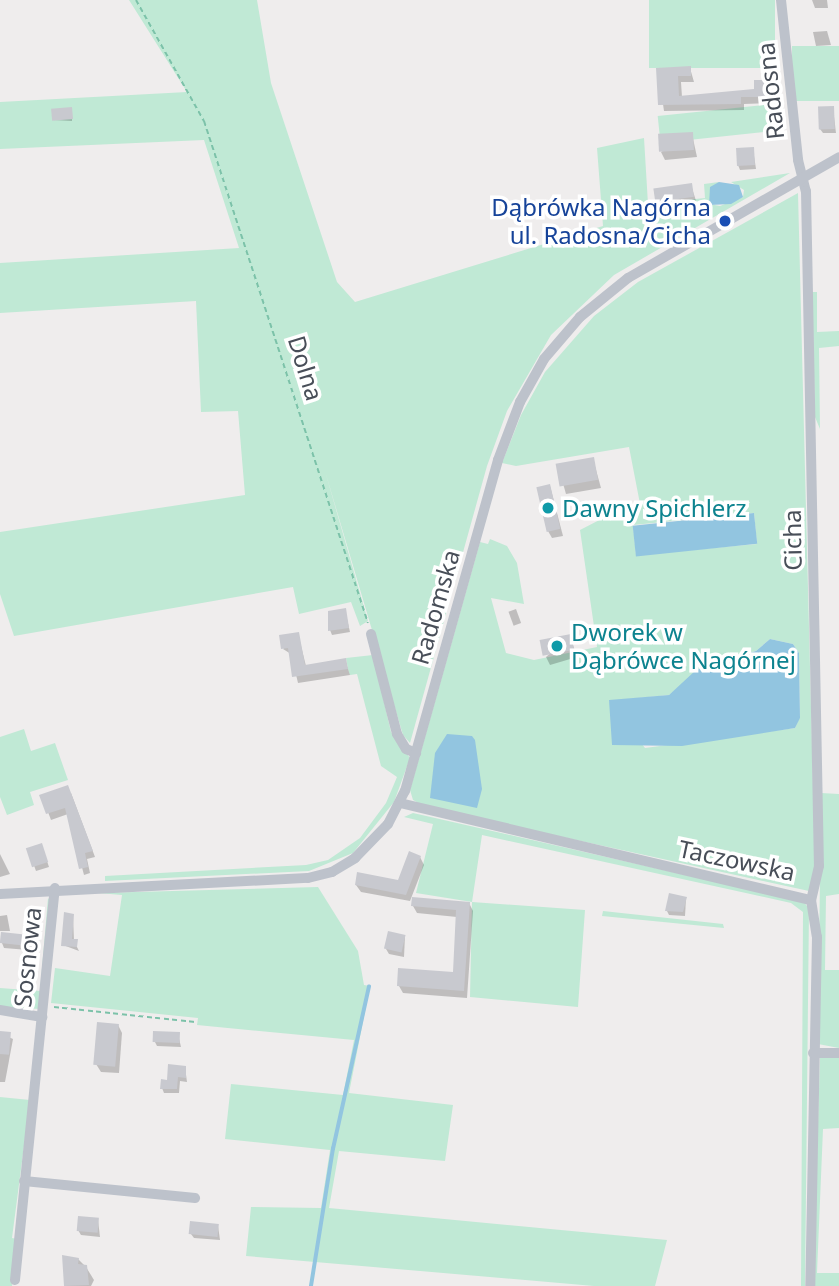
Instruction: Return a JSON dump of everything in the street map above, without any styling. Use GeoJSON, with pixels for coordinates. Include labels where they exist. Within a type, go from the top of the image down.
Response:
{"type":"FeatureCollection","features":[{"type":"Feature","properties":{"kind":"street","name":"Radosna"},"geometry":{"type":"LineString","coordinates":[[781,0],[804,177]]}},
{"type":"Feature","properties":{"kind":"street","name":"Radomska"},"geometry":{"type":"LineString","coordinates":[[0,894],[54,888],[320,876],[355,858],[388,824],[400,803],[498,460],[520,402],[544,359],[580,317],[628,278],[839,157]]}},
{"type":"Feature","properties":{"kind":"street","name":"Cicha"},"geometry":{"type":"LineString","coordinates":[[804,177],[819,866],[811,900]]}},
{"type":"Feature","properties":{"kind":"street"},"geometry":{"type":"LineString","coordinates":[[371,634],[397,734],[416,753]]}},
{"type":"Feature","properties":{"kind":"street","name":"Taczowska"},"geometry":{"type":"LineString","coordinates":[[400,803],[811,900],[817,924],[810,1286]]}},
{"type":"Feature","properties":{"kind":"street","name":"Sosnowa"},"geometry":{"type":"LineString","coordinates":[[15,1280],[54,888]]}},
{"type":"Feature","properties":{"kind":"street"},"geometry":{"type":"LineString","coordinates":[[0,1010],[43,1012]]}},
{"type":"Feature","properties":{"kind":"street"},"geometry":{"type":"LineString","coordinates":[[813,1053],[839,1053]]}},
{"type":"Feature","properties":{"kind":"street"},"geometry":{"type":"LineString","coordinates":[[24,1181],[195,1198]]}},
{"type":"Feature","properties":{"kind":"path","name":"Dolna"},"geometry":{"type":"LineString","coordinates":[[136,0],[204,121],[371,634]]}},
{"type":"Feature","properties":{"kind":"path"},"geometry":{"type":"LineString","coordinates":[[43,1012],[195,1022]]}},
{"type":"Feature","properties":{"kind":"green space"},"geometry":{"type":"Polygon","coordinates":[[[129,0],[257,0],[271,83],[337,282],[355,302],[603,226],[597,148],[644,138],[648,204],[705,198],[704,184],[719,182],[709,204],[720,206],[743,197],[744,190],[731,182],[790,173],[614,275],[551,335],[507,411],[487,466],[410,743],[403,735],[325,471],[368,621],[360,626],[351,602],[299,614],[293,587],[14,636],[0,594],[0,532],[245,495],[238,411],[201,412],[196,301],[0,313],[0,263],[239,248],[204,140],[0,149],[0,102],[187,92],[129,0]]]}},
{"type":"Feature","properties":{"kind":"green space"},"geometry":{"type":"Polygon","coordinates":[[[649,0],[775,0],[775,68],[649,68],[649,0]]]}},
{"type":"Feature","properties":{"kind":"green space"},"geometry":{"type":"Polygon","coordinates":[[[792,46],[839,46],[839,101],[792,101],[792,46]]]}},
{"type":"Feature","properties":{"kind":"green space"},"geometry":{"type":"Polygon","coordinates":[[[782,103],[785,130],[661,143],[658,116],[782,103]]]}},
{"type":"Feature","properties":{"kind":"green space"},"geometry":{"type":"Polygon","coordinates":[[[798,193],[815,865],[809,891],[426,807],[413,800],[410,790],[480,542],[488,544],[490,539],[507,546],[517,563],[524,604],[491,598],[506,653],[534,660],[597,647],[580,530],[613,513],[641,509],[629,447],[516,466],[502,463],[521,415],[545,372],[594,316],[638,282],[798,193]],[[754,513],[633,525],[636,555],[757,544],[754,513]],[[770,639],[756,651],[706,664],[669,695],[609,701],[645,748],[795,728],[800,717],[799,653],[793,644],[770,639]]]}},
{"type":"Feature","properties":{"kind":"green space"},"geometry":{"type":"Polygon","coordinates":[[[812,292],[817,292],[817,332],[839,331],[839,346],[819,348],[820,429],[815,417],[812,292]]]}},
{"type":"Feature","properties":{"kind":"green space"},"geometry":{"type":"Polygon","coordinates":[[[373,655],[391,732],[410,758],[394,802],[353,853],[309,871],[105,881],[105,876],[306,865],[328,860],[360,838],[386,803],[397,777],[381,766],[357,674],[350,675],[348,669],[346,658],[373,655]]]}},
{"type":"Feature","properties":{"kind":"green space"},"geometry":{"type":"Polygon","coordinates":[[[24,729],[31,751],[55,743],[68,780],[30,792],[34,805],[7,815],[0,797],[0,737],[24,729]]]}},
{"type":"Feature","properties":{"kind":"green space"},"geometry":{"type":"Polygon","coordinates":[[[821,793],[839,794],[839,894],[826,896],[825,970],[839,970],[839,1048],[818,1044],[821,793]]]}},
{"type":"Feature","properties":{"kind":"green space"},"geometry":{"type":"Polygon","coordinates":[[[413,813],[804,902],[809,909],[805,1286],[801,1286],[803,912],[791,903],[482,835],[472,902],[416,893],[433,824],[404,817],[413,813]]]}},
{"type":"Feature","properties":{"kind":"green space"},"geometry":{"type":"Polygon","coordinates":[[[318,887],[358,951],[364,985],[370,986],[349,1093],[453,1105],[445,1161],[339,1151],[329,1208],[667,1240],[655,1286],[594,1286],[246,1256],[251,1207],[321,1208],[330,1150],[225,1139],[231,1084],[343,1095],[354,1040],[197,1025],[198,1018],[51,1003],[55,968],[110,976],[122,895],[98,893],[318,887]]]}},
{"type":"Feature","properties":{"kind":"green space"},"geometry":{"type":"Polygon","coordinates":[[[48,898],[51,902],[41,1009],[0,1007],[0,988],[40,991],[48,898]]]}},
{"type":"Feature","properties":{"kind":"green space"},"geometry":{"type":"Polygon","coordinates":[[[472,902],[585,910],[578,1007],[470,997],[472,902]]]}},
{"type":"Feature","properties":{"kind":"green space"},"geometry":{"type":"Polygon","coordinates":[[[603,911],[723,924],[724,928],[602,916],[603,911]]]}},
{"type":"Feature","properties":{"kind":"green space"},"geometry":{"type":"Polygon","coordinates":[[[820,1058],[839,1058],[839,1128],[823,1129],[817,1273],[839,1273],[839,1286],[813,1286],[820,1058]]]}},
{"type":"Feature","properties":{"kind":"green space"},"geometry":{"type":"Polygon","coordinates":[[[0,1097],[30,1100],[12,1238],[17,1239],[12,1286],[0,1286],[0,1097]]]}},
{"type":"Feature","properties":{"kind":"water"},"geometry":{"type":"Polygon","coordinates":[[[719,182],[739,185],[743,197],[731,204],[709,205],[710,187],[719,182]]]}},
{"type":"Feature","properties":{"kind":"water"},"geometry":{"type":"Polygon","coordinates":[[[754,513],[757,544],[636,557],[633,526],[754,513]]]}},
{"type":"Feature","properties":{"kind":"water"},"geometry":{"type":"Polygon","coordinates":[[[770,639],[793,644],[799,653],[800,718],[795,728],[682,746],[612,745],[609,700],[669,695],[696,670],[756,651],[770,639]]]}},
{"type":"Feature","properties":{"kind":"water"},"geometry":{"type":"Polygon","coordinates":[[[447,734],[472,736],[475,740],[482,789],[477,808],[430,798],[435,753],[447,734]]]}},
{"type":"Feature","properties":{"kind":"building"},"geometry":{"type":"Polygon","coordinates":[[[691,66],[691,76],[678,76],[679,96],[754,89],[754,80],[770,80],[770,97],[741,97],[741,104],[658,105],[656,68],[691,66]]]}},
{"type":"Feature","properties":{"kind":"building"},"geometry":{"type":"Polygon","coordinates":[[[834,106],[835,129],[819,130],[818,107],[834,106]]]}},
{"type":"Feature","properties":{"kind":"building"},"geometry":{"type":"Polygon","coordinates":[[[72,107],[73,119],[52,121],[51,109],[72,107]]]}},
{"type":"Feature","properties":{"kind":"building"},"geometry":{"type":"Polygon","coordinates":[[[693,132],[694,150],[659,152],[658,134],[693,132]]]}},
{"type":"Feature","properties":{"kind":"building"},"geometry":{"type":"Polygon","coordinates":[[[754,147],[755,165],[737,166],[736,148],[754,147]]]}},
{"type":"Feature","properties":{"kind":"building"},"geometry":{"type":"Polygon","coordinates":[[[692,183],[694,197],[655,202],[653,188],[692,183]]]}},
{"type":"Feature","properties":{"kind":"building"},"geometry":{"type":"Polygon","coordinates":[[[594,457],[598,480],[560,486],[556,464],[594,457]]]}},
{"type":"Feature","properties":{"kind":"building","name":"Dawny Spichlerz"},"geometry":{"type":"Polygon","coordinates":[[[550,484],[560,529],[547,532],[536,487],[550,484]]]}},
{"type":"Feature","properties":{"kind":"building"},"geometry":{"type":"Polygon","coordinates":[[[346,608],[349,628],[328,631],[328,611],[346,608]]]}},
{"type":"Feature","properties":{"kind":"building"},"geometry":{"type":"Polygon","coordinates":[[[299,632],[305,665],[346,658],[348,669],[292,677],[288,648],[281,649],[279,635],[299,632]]]}},
{"type":"Feature","properties":{"kind":"building","name":"Dworek w Dąbrówce Nagórnej"},"geometry":{"type":"Polygon","coordinates":[[[571,634],[574,650],[543,656],[540,640],[571,634]]]}},
{"type":"Feature","properties":{"kind":"building"},"geometry":{"type":"Polygon","coordinates":[[[68,785],[93,851],[85,853],[88,867],[79,869],[65,808],[46,814],[39,795],[68,785]]]}},
{"type":"Feature","properties":{"kind":"building"},"geometry":{"type":"Polygon","coordinates":[[[42,843],[48,862],[32,867],[26,848],[42,843]]]}},
{"type":"Feature","properties":{"kind":"building"},"geometry":{"type":"Polygon","coordinates":[[[409,851],[421,856],[406,895],[355,885],[357,872],[398,880],[409,851]]]}},
{"type":"Feature","properties":{"kind":"building"},"geometry":{"type":"Polygon","coordinates":[[[669,893],[687,897],[683,912],[665,911],[669,893]]]}},
{"type":"Feature","properties":{"kind":"building"},"geometry":{"type":"Polygon","coordinates":[[[412,897],[470,902],[464,991],[397,986],[398,968],[453,972],[456,910],[411,906],[412,897]]]}},
{"type":"Feature","properties":{"kind":"building"},"geometry":{"type":"Polygon","coordinates":[[[64,912],[74,914],[72,939],[78,939],[77,947],[61,946],[64,912]]]}},
{"type":"Feature","properties":{"kind":"building"},"geometry":{"type":"Polygon","coordinates":[[[388,931],[406,935],[401,953],[384,949],[388,931]]]}},
{"type":"Feature","properties":{"kind":"building"},"geometry":{"type":"Polygon","coordinates":[[[1,932],[39,936],[38,947],[0,943],[1,932]]]}},
{"type":"Feature","properties":{"kind":"building"},"geometry":{"type":"Polygon","coordinates":[[[97,1022],[119,1024],[115,1067],[93,1065],[97,1022]]]}},
{"type":"Feature","properties":{"kind":"building"},"geometry":{"type":"Polygon","coordinates":[[[0,1031],[11,1032],[9,1055],[0,1054],[0,1031]]]}},
{"type":"Feature","properties":{"kind":"building"},"geometry":{"type":"Polygon","coordinates":[[[153,1031],[180,1032],[180,1043],[153,1042],[153,1031]]]}},
{"type":"Feature","properties":{"kind":"building"},"geometry":{"type":"Polygon","coordinates":[[[168,1064],[186,1066],[186,1078],[178,1077],[177,1089],[160,1089],[161,1079],[167,1080],[168,1064]]]}},
{"type":"Feature","properties":{"kind":"building"},"geometry":{"type":"Polygon","coordinates":[[[78,1216],[99,1218],[98,1233],[77,1231],[78,1216]]]}},
{"type":"Feature","properties":{"kind":"building"},"geometry":{"type":"Polygon","coordinates":[[[190,1221],[219,1224],[217,1237],[189,1234],[190,1221]]]}},
{"type":"Feature","properties":{"kind":"building"},"geometry":{"type":"Polygon","coordinates":[[[62,1255],[79,1258],[78,1264],[87,1265],[89,1285],[64,1286],[62,1255]]]}},
{"type":"Feature","properties":{"kind":"waterway"},"geometry":{"type":"LineString","coordinates":[[311,1286],[333,1149],[369,987]]}},
{"type":"Feature","properties":{"kind":"place","name":"Dąbrówka Nagórna ul. Radosna/Cicha"},"geometry":{"type":"Point","coordinates":[725,221]}},
{"type":"Feature","properties":{"kind":"place","name":"Dawny Spichlerz"},"geometry":{"type":"Point","coordinates":[548,508]}},
{"type":"Feature","properties":{"kind":"place","name":"Dworek w Dąbrówce Nagórnej"},"geometry":{"type":"Point","coordinates":[557,646]}}]}
